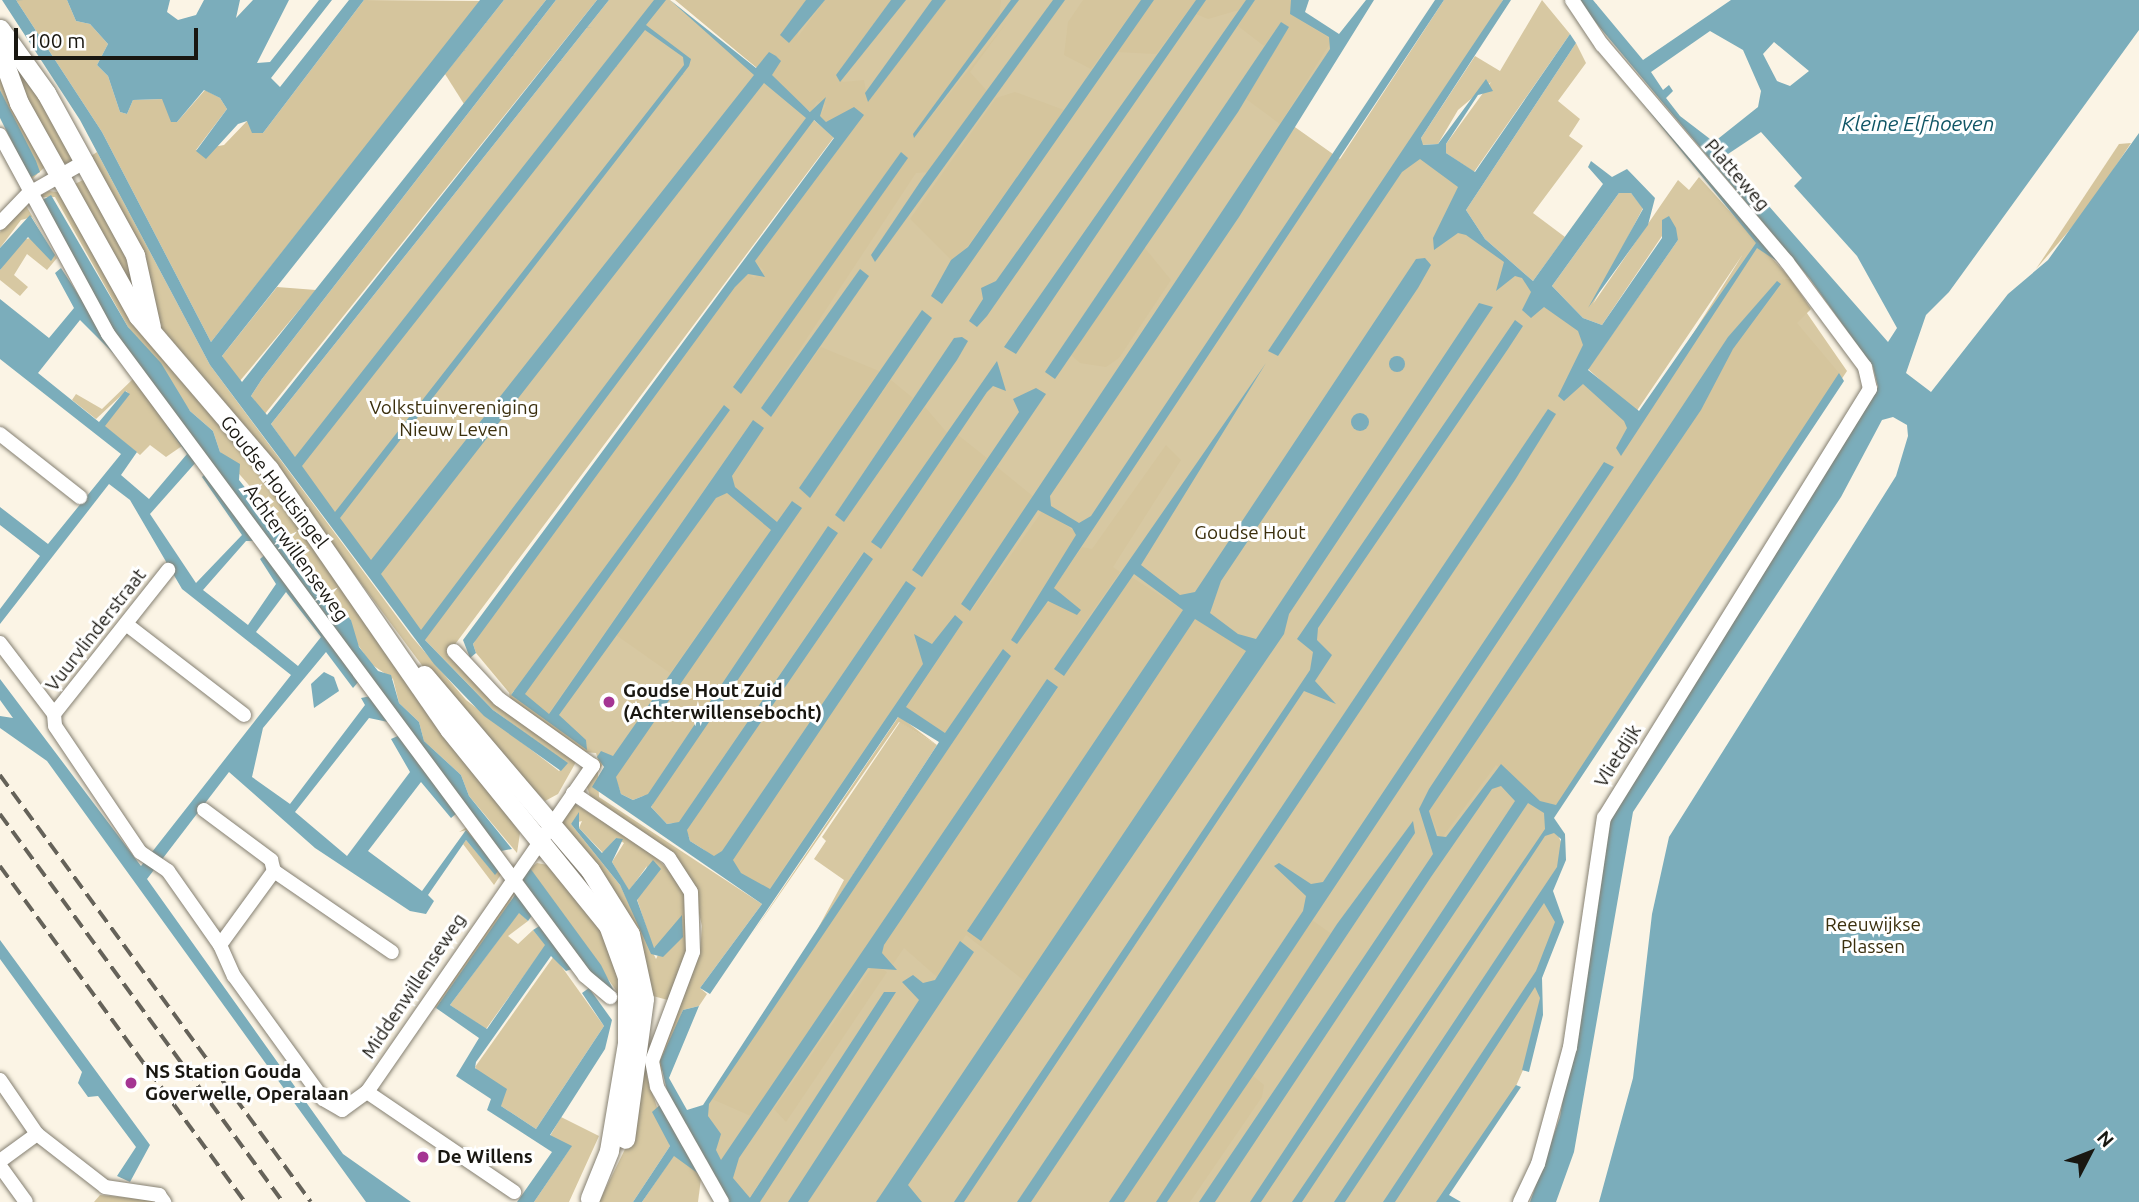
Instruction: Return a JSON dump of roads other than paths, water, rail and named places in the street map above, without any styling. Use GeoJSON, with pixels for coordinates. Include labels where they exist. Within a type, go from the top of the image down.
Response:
{"type":"FeatureCollection","features":[{"type":"Feature","properties":{"kind":"main road","name":"Goudse Houtsingel"},"geometry":{"type":"LineString","coordinates":[[0,30],[86,161],[135,255],[152,330]]}},
{"type":"Feature","properties":{"kind":"main road","name":"Goudse Houtsingel"},"geometry":{"type":"LineString","coordinates":[[0,51],[5,77],[62,174],[111,271],[152,330],[269,469],[390,638],[449,729],[546,832],[595,903],[627,976],[618,1115],[589,1200]]}},
{"type":"Feature","properties":{"kind":"street","name":"Platteweg"},"geometry":{"type":"LineString","coordinates":[[1572,0],[1602,45],[1787,262],[1870,377]]}},
{"type":"Feature","properties":{"kind":"street","name":"Achterwillenseweg"},"geometry":{"type":"LineString","coordinates":[[0,135],[28,194],[108,334],[585,976],[610,997]]}},
{"type":"Feature","properties":{"kind":"street"},"geometry":{"type":"LineString","coordinates":[[0,223],[28,194],[86,161]]}},
{"type":"Feature","properties":{"kind":"street","name":"Vlietdijk"},"geometry":{"type":"LineString","coordinates":[[1520,1202],[1538,1164],[1570,1046],[1604,818],[1852,426],[1870,377]]}},
{"type":"Feature","properties":{"kind":"street"},"geometry":{"type":"LineString","coordinates":[[0,434],[80,497]]}},
{"type":"Feature","properties":{"kind":"street","name":"Vuurvlinderstraat"},"geometry":{"type":"LineString","coordinates":[[54,714],[168,570]]}},
{"type":"Feature","properties":{"kind":"street"},"geometry":{"type":"LineString","coordinates":[[126,624],[244,715]]}},
{"type":"Feature","properties":{"kind":"street","name":"Middenwillenseweg"},"geometry":{"type":"LineString","coordinates":[[0,643],[54,714],[55,726],[141,852],[168,871],[220,945],[234,976],[323,1099],[342,1110],[367,1092],[512,877]]}},
{"type":"Feature","properties":{"kind":"street"},"geometry":{"type":"LineString","coordinates":[[454,651],[499,699],[593,766],[512,877]]}},
{"type":"Feature","properties":{"kind":"street"},"geometry":{"type":"LineString","coordinates":[[573,793],[683,873],[697,933],[652,1061],[657,1087],[722,1202]]}},
{"type":"Feature","properties":{"kind":"street"},"geometry":{"type":"LineString","coordinates":[[204,810],[271,860],[274,870],[392,952]]}},
{"type":"Feature","properties":{"kind":"street"},"geometry":{"type":"LineString","coordinates":[[220,945],[274,870]]}},
{"type":"Feature","properties":{"kind":"street"},"geometry":{"type":"LineString","coordinates":[[0,1080],[37,1134],[104,1187],[159,1195],[164,1202]]}},
{"type":"Feature","properties":{"kind":"street"},"geometry":{"type":"LineString","coordinates":[[367,1092],[514,1192]]}},
{"type":"Feature","properties":{"kind":"street"},"geometry":{"type":"LineString","coordinates":[[26,1202],[0,1163],[37,1134]]}},
{"type":"Feature","properties":{"kind":"water"},"geometry":{"type":"Polygon","coordinates":[[[2,0],[16,0],[102,132],[211,342],[480,0],[504,0],[222,356],[242,382],[546,0],[556,0],[262,379],[251,396],[267,415],[597,0],[609,0],[271,424],[295,457],[654,0],[666,0],[646,25],[691,59],[689,66],[340,518],[371,560],[754,75],[670,0],[756,68],[769,52],[776,56],[781,61],[772,75],[810,112],[826,97],[820,116],[826,122],[854,107],[864,115],[755,261],[765,277],[748,274],[735,287],[473,644],[476,653],[470,658],[463,640],[834,138],[814,120],[425,640],[493,710],[568,763],[561,771],[484,716],[434,664],[210,365],[80,120],[2,0]],[[645,30],[302,466],[335,512],[684,65],[683,57],[645,30]],[[764,83],[381,574],[421,630],[806,118],[764,83]]]}},
{"type":"Feature","properties":{"kind":"water"},"geometry":{"type":"Polygon","coordinates":[[[67,0],[170,0],[167,12],[178,20],[196,15],[204,0],[240,0],[236,18],[253,0],[289,0],[257,63],[270,62],[319,0],[332,0],[271,78],[280,87],[349,0],[364,0],[263,133],[252,133],[247,121],[238,124],[206,159],[196,151],[227,109],[220,98],[204,90],[177,122],[171,122],[162,99],[133,100],[127,114],[120,112],[108,76],[97,65],[108,44],[90,24],[76,21],[67,0]]]}},
{"type":"Feature","properties":{"kind":"water"},"geometry":{"type":"Polygon","coordinates":[[[806,0],[825,0],[789,43],[780,35],[806,0]]]}},
{"type":"Feature","properties":{"kind":"water"},"geometry":{"type":"Polygon","coordinates":[[[891,0],[906,0],[840,82],[836,75],[891,0]]]}},
{"type":"Feature","properties":{"kind":"water"},"geometry":{"type":"Polygon","coordinates":[[[932,0],[946,0],[868,102],[865,93],[932,0]]]}},
{"type":"Feature","properties":{"kind":"water"},"geometry":{"type":"Polygon","coordinates":[[[1011,0],[1019,0],[914,138],[913,134],[1011,0]]]}},
{"type":"Feature","properties":{"kind":"water"},"geometry":{"type":"Polygon","coordinates":[[[1053,0],[1065,0],[875,262],[871,255],[922,179],[1053,0]]]}},
{"type":"Feature","properties":{"kind":"water"},"geometry":{"type":"Polygon","coordinates":[[[1141,0],[1154,0],[942,304],[931,296],[951,260],[968,247],[1141,0]]]}},
{"type":"Feature","properties":{"kind":"water"},"geometry":{"type":"Polygon","coordinates":[[[1196,0],[1206,0],[977,327],[969,321],[983,299],[981,288],[996,281],[1196,0]]]}},
{"type":"Feature","properties":{"kind":"water"},"geometry":{"type":"Polygon","coordinates":[[[1246,0],[1255,0],[1016,354],[1004,347],[1246,0]]]}},
{"type":"Feature","properties":{"kind":"water"},"geometry":{"type":"Polygon","coordinates":[[[1291,0],[1309,0],[1305,12],[1339,34],[1366,0],[1374,0],[1239,217],[1050,496],[1051,506],[1079,523],[1091,516],[1435,0],[1444,0],[1054,588],[1081,610],[1077,615],[1048,601],[1017,644],[1011,640],[1076,535],[1072,528],[1038,510],[970,611],[961,604],[1330,49],[1329,37],[1290,14],[1291,0]]]}},
{"type":"Feature","properties":{"kind":"water"},"geometry":{"type":"Polygon","coordinates":[[[1503,0],[1511,0],[1421,138],[1423,145],[1438,144],[1486,79],[1493,91],[1478,95],[1446,144],[1446,153],[1475,172],[1570,34],[1576,43],[1466,210],[1485,239],[1533,281],[1603,184],[1588,167],[1591,161],[1612,177],[1627,169],[1655,198],[1648,225],[1588,308],[1643,209],[1631,193],[1619,193],[1552,286],[1583,318],[1602,325],[1662,238],[1662,220],[1669,216],[1676,228],[1678,240],[1588,370],[1639,411],[1756,243],[1622,78],[1784,266],[1757,248],[1621,456],[1616,448],[1627,428],[1624,421],[1583,384],[1564,401],[1558,396],[1583,345],[1578,331],[1544,307],[1531,318],[1522,310],[1531,292],[1522,278],[1515,276],[1496,291],[1504,262],[1466,235],[1458,233],[1434,250],[1433,238],[1458,187],[1420,159],[1402,172],[1278,356],[1268,351],[1503,0]]]}},
{"type":"Feature","properties":{"kind":"water","name":"Reeuwijkse Plassen"},"geometry":{"type":"Polygon","coordinates":[[[1577,0],[1593,0],[1643,60],[1731,0],[2139,0],[2139,30],[1949,292],[1926,315],[1906,373],[1931,392],[2008,294],[2048,260],[2139,133],[2139,1202],[1599,1202],[1633,1078],[1652,914],[1669,837],[1896,476],[1908,436],[1907,425],[1893,417],[1882,420],[1841,497],[1633,812],[1574,1152],[1556,1202],[1530,1202],[1560,1117],[1609,819],[1878,387],[1873,367],[1810,279],[1577,0]],[[1710,31],[1651,72],[1663,90],[1669,85],[1673,91],[1666,98],[1680,116],[1714,142],[1758,107],[1761,91],[1743,50],[1710,31]],[[1774,42],[1763,54],[1777,81],[1790,86],[1809,71],[1774,42]],[[1761,132],[1725,156],[1888,342],[1897,328],[1857,256],[1794,186],[1802,178],[1761,132]]]}},
{"type":"Feature","properties":{"kind":"water"},"geometry":{"type":"Polygon","coordinates":[[[1281,22],[1289,27],[1238,112],[1055,379],[1045,372],[1281,22]]]}},
{"type":"Feature","properties":{"kind":"water"},"geometry":{"type":"Polygon","coordinates":[[[0,90],[40,172],[30,178],[0,118],[0,90]]]}},
{"type":"Feature","properties":{"kind":"water"},"geometry":{"type":"Polygon","coordinates":[[[901,152],[908,158],[741,394],[733,387],[901,152]]]}},
{"type":"Feature","properties":{"kind":"water"},"geometry":{"type":"Polygon","coordinates":[[[51,195],[128,327],[161,363],[190,411],[213,431],[220,452],[240,464],[239,480],[351,620],[359,647],[378,671],[391,675],[399,703],[419,722],[424,741],[461,775],[469,796],[512,849],[501,851],[480,826],[112,330],[41,201],[51,195]]]}},
{"type":"Feature","properties":{"kind":"water"},"geometry":{"type":"Polygon","coordinates":[[[30,215],[55,255],[51,261],[28,237],[0,270],[0,248],[30,215]]]}},
{"type":"Feature","properties":{"kind":"water"},"geometry":{"type":"Polygon","coordinates":[[[1425,258],[1431,265],[1418,288],[1221,581],[1210,613],[1238,634],[1256,639],[1479,303],[1493,307],[1289,614],[1284,634],[908,1185],[922,1202],[876,1202],[1246,651],[1195,619],[981,941],[967,931],[1183,610],[1134,574],[1064,676],[1054,669],[1266,363],[1141,565],[1180,595],[1195,592],[1416,259],[1425,258]]]}},
{"type":"Feature","properties":{"kind":"water"},"geometry":{"type":"Polygon","coordinates":[[[61,268],[123,363],[80,320],[38,373],[99,422],[125,391],[130,394],[105,426],[137,452],[121,475],[149,499],[187,454],[168,428],[172,422],[197,461],[150,514],[196,583],[242,535],[202,477],[206,473],[255,541],[246,541],[203,590],[248,625],[276,584],[260,559],[268,552],[360,680],[353,688],[326,652],[263,728],[252,777],[290,804],[365,705],[361,698],[371,696],[388,722],[369,718],[295,812],[347,856],[410,772],[391,739],[400,735],[457,813],[451,818],[421,782],[368,851],[422,891],[466,830],[500,869],[495,875],[466,840],[428,895],[434,901],[426,914],[410,911],[315,848],[229,772],[147,879],[343,1154],[411,1202],[366,1202],[47,761],[0,728],[0,716],[13,718],[0,700],[0,679],[141,866],[291,675],[182,589],[130,500],[109,484],[0,624],[0,609],[40,556],[0,525],[0,507],[48,544],[121,454],[0,359],[0,299],[49,338],[74,308],[55,273],[61,268]],[[286,592],[256,632],[298,666],[321,637],[286,592]]]}},
{"type":"Feature","properties":{"kind":"water"},"geometry":{"type":"Polygon","coordinates":[[[860,269],[869,276],[771,417],[761,408],[860,269]]]}},
{"type":"Feature","properties":{"kind":"water"},"geometry":{"type":"Polygon","coordinates":[[[1777,281],[1781,284],[1733,349],[1701,410],[1429,811],[1437,836],[1446,837],[1501,764],[1540,801],[1556,805],[1839,373],[1844,381],[1554,818],[1565,834],[1566,860],[1553,891],[1564,922],[1542,978],[1543,1015],[1529,1072],[1522,1070],[1540,998],[1535,987],[1395,1202],[1383,1202],[1536,971],[1555,922],[1544,903],[1345,1202],[1334,1202],[1557,867],[1561,839],[1554,833],[1545,836],[1302,1202],[1292,1202],[1545,829],[1544,813],[1528,803],[1261,1202],[1250,1202],[1515,801],[1501,786],[1492,789],[1431,877],[1215,1202],[1199,1202],[1433,854],[1419,809],[1429,789],[1728,337],[1777,281]]]}},
{"type":"Feature","properties":{"kind":"water"},"geometry":{"type":"Polygon","coordinates":[[[922,310],[932,318],[810,498],[799,488],[922,310]]]}},
{"type":"Feature","properties":{"kind":"water"},"geometry":{"type":"Polygon","coordinates":[[[1515,320],[1523,326],[1318,628],[1317,640],[1332,655],[1315,681],[1336,704],[1304,691],[964,1202],[954,1202],[1310,670],[1313,652],[1297,639],[1515,320]]]}},
{"type":"Feature","properties":{"kind":"water"},"geometry":{"type":"Polygon","coordinates":[[[962,337],[968,341],[957,360],[844,522],[835,515],[954,338],[962,337]]]}},
{"type":"Feature","properties":{"kind":"water"},"geometry":{"type":"Polygon","coordinates":[[[1394,356],[1400,356],[1405,364],[1403,370],[1394,372],[1389,367],[1389,361],[1394,356]]]}},
{"type":"Feature","properties":{"kind":"water"},"geometry":{"type":"Polygon","coordinates":[[[997,361],[1006,391],[993,386],[987,392],[881,549],[871,542],[997,361]]]}},
{"type":"Feature","properties":{"kind":"water"},"geometry":{"type":"Polygon","coordinates":[[[1036,388],[1046,394],[922,577],[912,570],[1019,412],[1013,399],[1036,388]]]}},
{"type":"Feature","properties":{"kind":"water"},"geometry":{"type":"Polygon","coordinates":[[[724,405],[730,410],[525,694],[549,714],[753,420],[764,428],[732,476],[735,487],[777,522],[792,501],[802,508],[616,777],[621,794],[633,800],[648,794],[828,526],[838,533],[651,807],[667,824],[679,822],[864,552],[873,559],[687,830],[690,841],[714,856],[722,851],[906,581],[916,588],[733,860],[741,873],[770,889],[923,664],[914,634],[932,644],[955,615],[963,622],[906,707],[945,733],[1003,649],[1011,656],[709,1104],[708,1116],[721,1134],[716,1150],[721,1160],[1047,679],[1058,687],[884,945],[882,953],[897,970],[868,968],[739,1158],[733,1178],[750,1198],[884,992],[896,992],[760,1202],[728,1202],[668,1095],[660,1061],[683,1010],[699,1006],[669,1078],[687,1110],[703,1105],[939,742],[898,717],[710,994],[700,988],[762,904],[592,787],[604,767],[597,757],[601,751],[613,756],[771,530],[727,493],[716,498],[559,715],[586,740],[587,750],[511,695],[724,405]]]}},
{"type":"Feature","properties":{"kind":"water"},"geometry":{"type":"Polygon","coordinates":[[[1548,409],[1556,414],[1515,480],[1031,1202],[1017,1202],[1548,409]]]}},
{"type":"Feature","properties":{"kind":"water"},"geometry":{"type":"Polygon","coordinates":[[[1360,413],[1366,416],[1369,422],[1366,428],[1360,431],[1354,428],[1351,422],[1354,416],[1360,413]]]}},
{"type":"Feature","properties":{"kind":"water"},"geometry":{"type":"Polygon","coordinates":[[[1604,462],[1614,467],[1230,1044],[1124,1202],[1109,1202],[1303,911],[1306,896],[1274,866],[1279,863],[1311,884],[1323,882],[1604,462]]]}},
{"type":"Feature","properties":{"kind":"water"},"geometry":{"type":"Polygon","coordinates":[[[324,672],[334,677],[339,691],[314,708],[311,684],[324,672]]]}},
{"type":"Feature","properties":{"kind":"water"},"geometry":{"type":"Polygon","coordinates":[[[579,812],[579,828],[602,853],[616,838],[623,839],[612,862],[629,890],[653,860],[661,869],[637,900],[654,948],[682,915],[683,937],[663,957],[651,954],[620,885],[571,824],[579,812]]]}},
{"type":"Feature","properties":{"kind":"water"},"geometry":{"type":"Polygon","coordinates":[[[1413,821],[1415,833],[1259,1067],[1167,1202],[1156,1202],[1337,924],[1413,821]]]}},
{"type":"Feature","properties":{"kind":"water"},"geometry":{"type":"Polygon","coordinates":[[[530,868],[601,965],[615,993],[595,978],[522,881],[530,868]]]}},
{"type":"Feature","properties":{"kind":"water"},"geometry":{"type":"Polygon","coordinates":[[[517,892],[533,914],[528,921],[519,913],[450,1005],[487,1029],[545,945],[533,930],[541,925],[572,969],[566,971],[551,956],[476,1062],[475,1068],[507,1089],[501,1106],[536,1129],[604,1026],[582,993],[589,988],[612,1020],[605,1049],[550,1135],[572,1146],[534,1202],[517,1202],[552,1152],[487,1110],[491,1099],[456,1076],[479,1038],[436,1008],[517,892]]]}},
{"type":"Feature","properties":{"kind":"water"},"geometry":{"type":"Polygon","coordinates":[[[0,940],[150,1145],[130,1182],[117,1176],[136,1147],[98,1096],[88,1097],[78,1083],[82,1072],[0,959],[0,940]]]}},
{"type":"Feature","properties":{"kind":"water"},"geometry":{"type":"Polygon","coordinates":[[[960,941],[974,952],[808,1202],[788,1202],[919,1000],[902,982],[913,975],[923,983],[935,980],[960,941]]]}},
{"type":"Feature","properties":{"kind":"water"},"geometry":{"type":"Polygon","coordinates":[[[1516,1085],[1521,1087],[1449,1195],[1461,1202],[1436,1202],[1516,1085]]]}},
{"type":"Feature","properties":{"kind":"water"},"geometry":{"type":"Polygon","coordinates":[[[661,1104],[700,1175],[674,1156],[642,1202],[633,1202],[670,1146],[652,1112],[661,1104]]]}},
{"type":"Feature","properties":{"kind":"waterway"},"geometry":{"type":"LineString","coordinates":[[750,1202],[762,1184]]}},
{"type":"Feature","properties":{"kind":"railway"},"geometry":{"type":"LineString","coordinates":[[0,775],[311,1202]]}},
{"type":"Feature","properties":{"kind":"railway"},"geometry":{"type":"LineString","coordinates":[[0,814],[283,1202]]}},
{"type":"Feature","properties":{"kind":"railway"},"geometry":{"type":"LineString","coordinates":[[0,866],[245,1202]]}},
{"type":"Feature","properties":{"kind":"place","name":"Goudse Hout Zuid (Achterwillensebocht)"},"geometry":{"type":"Point","coordinates":[609,702]}},
{"type":"Feature","properties":{"kind":"place","name":"NS Station Gouda Goverwelle, Operalaan"},"geometry":{"type":"Point","coordinates":[131,1083]}},
{"type":"Feature","properties":{"kind":"place","name":"De Willens"},"geometry":{"type":"Point","coordinates":[423,1157]}},
{"type":"Feature","properties":{"kind":"water label","name":"Kleine Elfhoeven"},"geometry":{"type":"Point","coordinates":[1918,123]}},
{"type":"Feature","properties":{"kind":"park label","name":"Volkstuinvereniging Nieuw Leven"},"geometry":{"type":"Point","coordinates":[454,419]}},
{"type":"Feature","properties":{"kind":"park label","name":"Goudse Hout"},"geometry":{"type":"Point","coordinates":[1250,533]}}]}
